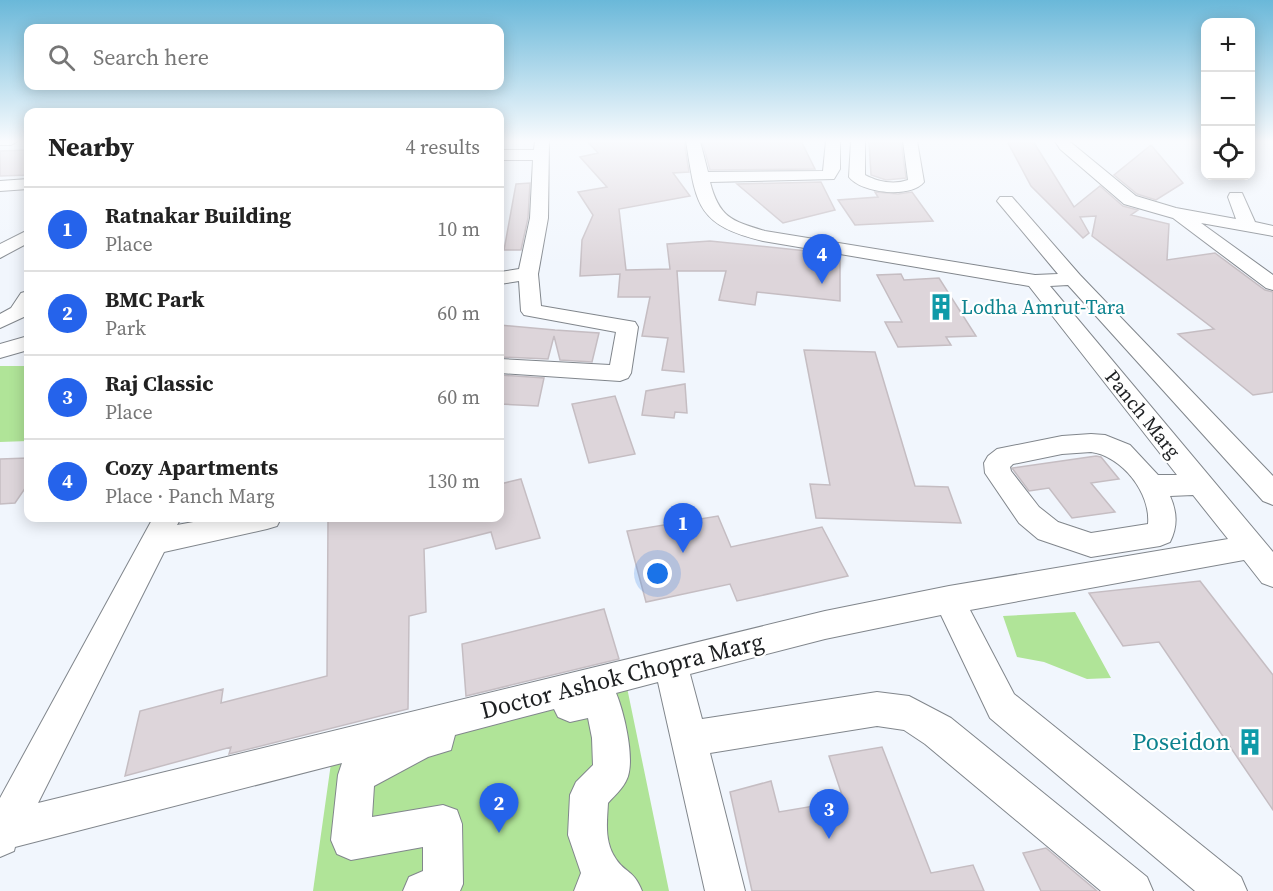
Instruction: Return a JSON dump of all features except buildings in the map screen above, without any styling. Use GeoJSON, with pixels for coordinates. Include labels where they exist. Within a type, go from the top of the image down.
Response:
{"type":"FeatureCollection","features":[{"type":"Feature","properties":{"kind":"street"},"geometry":{"type":"LineString","coordinates":[[504,366],[620,373],[627,327],[531,311],[528,274],[540,218],[541,183]]}},
{"type":"Feature","properties":{"kind":"street"},"geometry":{"type":"LineString","coordinates":[[703,183],[710,210],[744,230],[774,238],[1035,281],[1073,279]]}},
{"type":"Feature","properties":{"kind":"street"},"geometry":{"type":"LineString","coordinates":[[867,183],[901,187],[914,183]]}},
{"type":"Feature","properties":{"kind":"street"},"geometry":{"type":"LineString","coordinates":[[1107,183],[1130,200],[1174,213],[1273,231]]}},
{"type":"Feature","properties":{"kind":"street"},"geometry":{"type":"LineString","coordinates":[[0,186],[24,184]]}},
{"type":"Feature","properties":{"kind":"street"},"geometry":{"type":"LineString","coordinates":[[1236,197],[1248,227]]}},
{"type":"Feature","properties":{"kind":"street"},"geometry":{"type":"LineString","coordinates":[[1006,201],[1073,279],[1273,494]]}},
{"type":"Feature","properties":{"kind":"street"},"geometry":{"type":"LineString","coordinates":[[1174,213],[1273,284]]}},
{"type":"Feature","properties":{"kind":"street"},"geometry":{"type":"LineString","coordinates":[[0,252],[24,237]]}},
{"type":"Feature","properties":{"kind":"street"},"geometry":{"type":"LineString","coordinates":[[504,277],[528,274]]}},
{"type":"Feature","properties":{"kind":"street","name":"Panch Marg"},"geometry":{"type":"LineString","coordinates":[[1035,281],[1273,574]]}},
{"type":"Feature","properties":{"kind":"street"},"geometry":{"type":"LineString","coordinates":[[0,322],[19,312],[24,304]]}},
{"type":"Feature","properties":{"kind":"street"},"geometry":{"type":"LineString","coordinates":[[0,351],[24,344]]}},
{"type":"Feature","properties":{"kind":"street"},"geometry":{"type":"LineString","coordinates":[[1084,442],[1103,444],[1118,449],[1151,486],[1162,505],[1163,520],[1160,534],[1091,545],[1048,531],[1029,515],[998,473],[998,463],[1006,456],[1084,442]]}},
{"type":"Feature","properties":{"kind":"street"},"geometry":{"type":"LineString","coordinates":[[1151,486],[1199,484]]}},
{"type":"Feature","properties":{"kind":"street"},"geometry":{"type":"LineString","coordinates":[[5,834],[160,530],[231,522]]}},
{"type":"Feature","properties":{"kind":"street","name":"Doctor Ashok Chopra Marg"},"geometry":{"type":"LineString","coordinates":[[5,834],[580,695],[671,664],[825,625],[949,600],[1251,547]]}},
{"type":"Feature","properties":{"kind":"street"},"geometry":{"type":"LineString","coordinates":[[949,600],[1002,706],[1227,891]]}},
{"type":"Feature","properties":{"kind":"street"},"geometry":{"type":"LineString","coordinates":[[671,664],[724,891]]}},
{"type":"Feature","properties":{"kind":"street"},"geometry":{"type":"LineString","coordinates":[[423,891],[442,884],[443,824],[351,840],[356,775],[423,741],[580,695],[602,698],[610,738],[611,771],[589,795],[586,836],[606,885]]}},
{"type":"Feature","properties":{"kind":"street"},"geometry":{"type":"LineString","coordinates":[[688,739],[878,709],[909,713],[938,731],[1133,891]]}},
{"type":"Feature","properties":{"kind":"green space"},"geometry":{"type":"Polygon","coordinates":[[[0,366],[24,366],[24,441],[0,442],[0,366]]]}},
{"type":"Feature","properties":{"kind":"green space"},"geometry":{"type":"Polygon","coordinates":[[[1075,612],[1111,678],[1087,679],[1044,662],[1017,657],[1003,616],[1075,612]]]}},
{"type":"Feature","properties":{"kind":"green space"},"geometry":{"type":"Polygon","coordinates":[[[624,673],[669,891],[313,891],[333,749],[624,673]]]}},
{"type":"Feature","properties":{"kind":"place","name":"Cozy Apartments"},"geometry":{"type":"Point","coordinates":[822,284]}},
{"type":"Feature","properties":{"kind":"place","name":"Lodha Amrut-Tara"},"geometry":{"type":"Point","coordinates":[941,307]}},
{"type":"Feature","properties":{"kind":"place","name":"Ratnakar Building"},"geometry":{"type":"Point","coordinates":[683,553]}},
{"type":"Feature","properties":{"kind":"place","name":"Poseidon"},"geometry":{"type":"Point","coordinates":[1250,742]}},
{"type":"Feature","properties":{"kind":"place","name":"BMC Park"},"geometry":{"type":"Point","coordinates":[499,833]}},
{"type":"Feature","properties":{"kind":"place","name":"Raj Classic"},"geometry":{"type":"Point","coordinates":[829,839]}}]}
